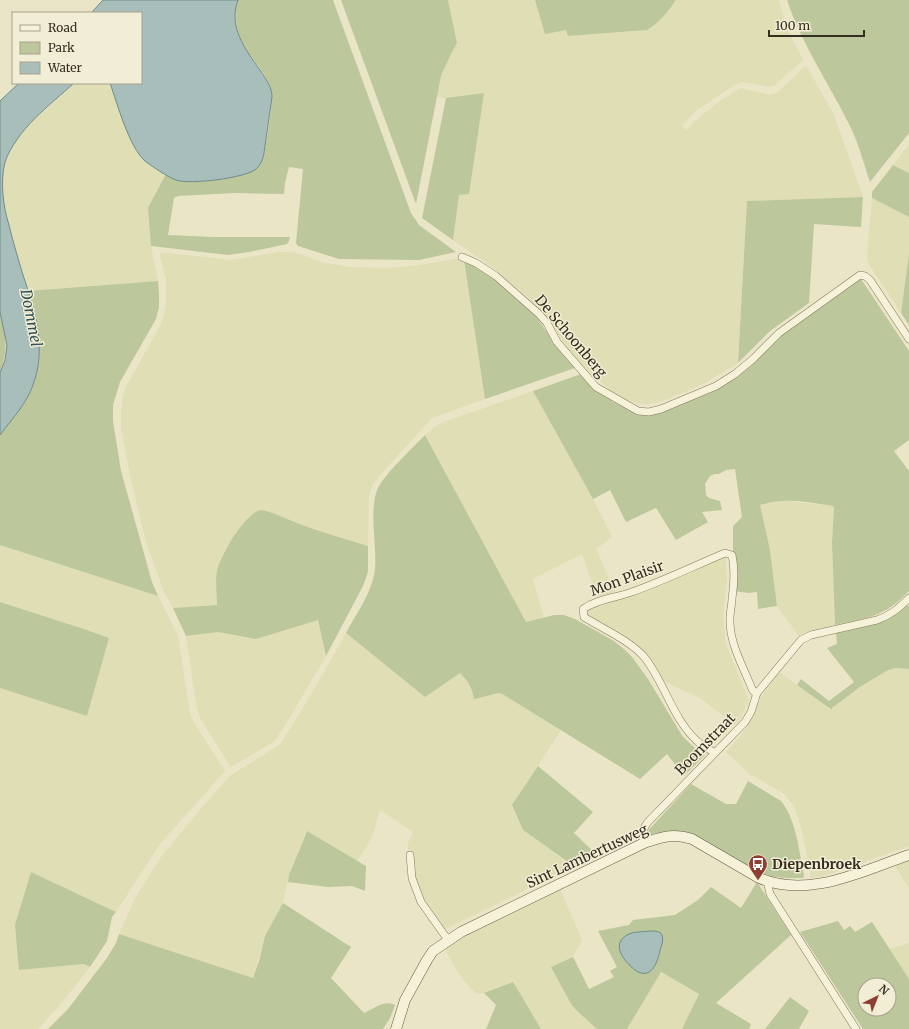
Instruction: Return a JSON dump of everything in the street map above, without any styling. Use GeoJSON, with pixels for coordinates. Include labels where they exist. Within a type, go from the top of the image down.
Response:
{"type":"FeatureCollection","features":[{"type":"Feature","properties":{"kind":"street","name":"De Schoonberg"},"geometry":{"type":"LineString","coordinates":[[462,257],[476,263],[496,276],[539,314],[557,342],[596,387],[638,411],[648,412],[661,409],[716,386],[735,374],[753,359],[779,333],[860,275],[865,276],[870,280],[909,339]]}},
{"type":"Feature","properties":{"kind":"street","name":"Mon Plaisir"},"geometry":{"type":"LineString","coordinates":[[715,753],[698,743],[688,732],[653,670],[644,658],[632,647],[584,617],[583,610],[592,603],[605,601],[632,592],[725,553],[732,555],[734,564],[730,629],[734,646],[752,689],[756,694],[757,693]]}},
{"type":"Feature","properties":{"kind":"street","name":"Boomstraat"},"geometry":{"type":"LineString","coordinates":[[644,843],[642,832],[647,823],[745,722],[751,712],[757,693],[801,640],[811,635],[887,617],[909,598]]}},
{"type":"Feature","properties":{"kind":"street","name":"Sint Lambertusweg"},"geometry":{"type":"LineString","coordinates":[[396,1029],[405,1000],[427,960],[433,951],[448,940],[460,932],[644,843],[661,837],[672,835],[692,839],[748,872],[767,881],[787,884],[821,884],[909,855]]}},
{"type":"Feature","properties":{"kind":"street"},"geometry":{"type":"LineString","coordinates":[[410,855],[412,878],[421,902],[448,940]]}},
{"type":"Feature","properties":{"kind":"street"},"geometry":{"type":"LineString","coordinates":[[767,881],[770,894],[856,1029]]}},
{"type":"Feature","properties":{"kind":"green space"},"geometry":{"type":"Polygon","coordinates":[[[238,0],[333,0],[411,213],[419,225],[456,252],[419,260],[339,259],[298,246],[296,243],[303,169],[289,167],[284,194],[235,193],[178,196],[174,198],[168,235],[213,237],[290,237],[287,244],[228,255],[151,246],[148,208],[166,174],[176,180],[187,182],[207,181],[225,178],[263,159],[270,121],[271,92],[266,77],[241,40],[236,21],[236,8],[238,0]]]}},
{"type":"Feature","properties":{"kind":"green space"},"geometry":{"type":"Polygon","coordinates":[[[341,0],[448,0],[457,43],[441,76],[416,204],[341,0]]]}},
{"type":"Feature","properties":{"kind":"green space"},"geometry":{"type":"Polygon","coordinates":[[[448,0],[535,0],[539,13],[567,30],[569,36],[636,31],[668,12],[676,0],[779,0],[787,29],[803,60],[774,86],[769,87],[744,82],[736,84],[696,111],[682,126],[687,130],[696,120],[721,100],[741,88],[770,95],[777,93],[806,65],[834,115],[863,197],[747,201],[738,363],[705,383],[659,402],[639,404],[629,401],[611,391],[585,368],[530,299],[492,267],[453,240],[459,195],[468,194],[484,93],[446,98],[437,97],[441,76],[457,43],[448,0]]]}},
{"type":"Feature","properties":{"kind":"green space"},"geometry":{"type":"Polygon","coordinates":[[[535,0],[676,0],[663,17],[647,30],[568,36],[566,30],[545,34],[535,0]]]}},
{"type":"Feature","properties":{"kind":"green space"},"geometry":{"type":"Polygon","coordinates":[[[787,0],[909,0],[909,133],[870,182],[851,128],[800,33],[787,0]]]}},
{"type":"Feature","properties":{"kind":"green space"},"geometry":{"type":"Polygon","coordinates":[[[73,84],[110,84],[134,145],[145,161],[166,174],[148,209],[151,246],[158,281],[28,291],[6,217],[3,199],[2,174],[5,163],[14,143],[21,133],[73,84]]]}},
{"type":"Feature","properties":{"kind":"green space"},"geometry":{"type":"Polygon","coordinates":[[[484,93],[469,194],[459,195],[453,240],[422,218],[446,98],[484,93]]]}},
{"type":"Feature","properties":{"kind":"green space"},"geometry":{"type":"Polygon","coordinates":[[[909,144],[909,173],[893,165],[909,144]]]}},
{"type":"Feature","properties":{"kind":"green space"},"geometry":{"type":"Polygon","coordinates":[[[893,165],[909,173],[909,217],[872,198],[872,192],[893,165]]]}},
{"type":"Feature","properties":{"kind":"green space"},"geometry":{"type":"Polygon","coordinates":[[[863,197],[861,227],[814,224],[809,303],[770,331],[738,363],[747,201],[863,197]]]}},
{"type":"Feature","properties":{"kind":"green space"},"geometry":{"type":"Polygon","coordinates":[[[872,198],[909,217],[909,254],[901,313],[868,263],[867,256],[872,198]]]}},
{"type":"Feature","properties":{"kind":"green space"},"geometry":{"type":"Polygon","coordinates":[[[279,252],[293,252],[325,263],[350,267],[384,268],[415,266],[459,258],[464,260],[485,399],[432,418],[373,484],[369,496],[368,546],[318,532],[284,519],[266,510],[217,580],[217,605],[173,608],[164,592],[146,542],[131,480],[121,428],[123,395],[128,383],[160,326],[164,315],[166,305],[166,280],[160,255],[161,253],[167,253],[230,260],[279,252]]]}},
{"type":"Feature","properties":{"kind":"green space"},"geometry":{"type":"Polygon","coordinates":[[[909,254],[909,325],[901,313],[909,254]]]}},
{"type":"Feature","properties":{"kind":"green space"},"geometry":{"type":"Polygon","coordinates":[[[464,260],[476,265],[530,308],[575,368],[485,399],[464,260]]]}},
{"type":"Feature","properties":{"kind":"green space"},"geometry":{"type":"Polygon","coordinates":[[[861,279],[909,351],[909,440],[894,451],[909,471],[909,591],[892,606],[875,615],[835,625],[832,543],[833,506],[787,501],[778,501],[760,505],[770,550],[777,606],[758,609],[757,592],[749,593],[733,591],[733,526],[742,517],[735,469],[726,470],[719,474],[710,476],[705,484],[706,495],[709,498],[720,501],[722,510],[702,512],[708,522],[676,540],[656,508],[626,522],[610,490],[593,499],[533,391],[581,374],[613,402],[632,410],[647,413],[708,391],[777,336],[861,279]]]}},
{"type":"Feature","properties":{"kind":"green space"},"geometry":{"type":"Polygon","coordinates":[[[158,281],[159,307],[156,319],[120,382],[113,405],[113,421],[121,471],[152,582],[158,596],[0,545],[0,435],[26,401],[33,386],[39,362],[38,329],[28,291],[158,281]]]}},
{"type":"Feature","properties":{"kind":"green space"},"geometry":{"type":"Polygon","coordinates":[[[0,312],[6,342],[3,365],[0,373],[0,312]]]}},
{"type":"Feature","properties":{"kind":"green space"},"geometry":{"type":"Polygon","coordinates":[[[533,391],[593,499],[612,537],[596,549],[615,592],[597,597],[582,554],[533,579],[544,617],[526,622],[425,435],[437,425],[449,420],[533,391]]]}},
{"type":"Feature","properties":{"kind":"green space"},"geometry":{"type":"Polygon","coordinates":[[[425,435],[526,622],[554,615],[564,615],[575,619],[614,641],[626,651],[648,679],[683,737],[705,755],[684,776],[667,754],[640,779],[504,695],[499,693],[474,699],[469,684],[460,673],[425,697],[346,633],[368,594],[374,577],[375,560],[373,518],[377,490],[392,469],[425,435]]]}},
{"type":"Feature","properties":{"kind":"green space"},"geometry":{"type":"Polygon","coordinates":[[[773,501],[833,506],[832,543],[835,625],[808,631],[799,636],[777,606],[770,550],[760,505],[773,501]]]}},
{"type":"Feature","properties":{"kind":"green space"},"geometry":{"type":"Polygon","coordinates":[[[261,510],[270,512],[310,528],[368,546],[368,572],[363,586],[326,656],[318,620],[256,639],[218,632],[186,636],[173,608],[217,605],[216,575],[223,555],[241,527],[254,513],[261,510]]]}},
{"type":"Feature","properties":{"kind":"green space"},"geometry":{"type":"Polygon","coordinates":[[[0,545],[158,596],[178,635],[190,714],[225,771],[160,844],[116,912],[31,872],[19,970],[84,964],[90,967],[59,1006],[38,1029],[0,1029],[0,688],[87,716],[109,638],[0,602],[0,545]]]}},
{"type":"Feature","properties":{"kind":"green space"},"geometry":{"type":"Polygon","coordinates":[[[724,555],[726,559],[727,583],[723,615],[726,644],[749,700],[741,717],[735,725],[700,698],[657,678],[639,650],[583,612],[584,606],[724,555]]]}},
{"type":"Feature","properties":{"kind":"green space"},"geometry":{"type":"Polygon","coordinates":[[[0,602],[109,638],[87,716],[0,688],[0,602]]]}},
{"type":"Feature","properties":{"kind":"green space"},"geometry":{"type":"Polygon","coordinates":[[[907,605],[909,607],[909,669],[896,668],[888,670],[860,687],[832,708],[832,710],[797,685],[801,679],[829,701],[854,682],[827,648],[837,644],[836,632],[865,627],[883,621],[899,612],[907,605]]]}},
{"type":"Feature","properties":{"kind":"green space"},"geometry":{"type":"Polygon","coordinates":[[[318,619],[326,656],[293,712],[275,741],[233,766],[230,766],[200,718],[197,709],[186,636],[218,632],[256,639],[318,619]]]}},
{"type":"Feature","properties":{"kind":"green space"},"geometry":{"type":"Polygon","coordinates":[[[346,633],[425,697],[460,673],[469,682],[473,691],[489,695],[499,693],[504,695],[561,730],[512,806],[523,830],[574,866],[442,931],[423,904],[408,857],[408,843],[413,832],[380,810],[373,834],[357,861],[306,831],[289,875],[283,903],[265,936],[253,978],[119,934],[135,898],[161,857],[203,806],[231,775],[279,745],[283,740],[346,633]]]}},
{"type":"Feature","properties":{"kind":"green space"},"geometry":{"type":"Polygon","coordinates":[[[896,668],[909,669],[909,846],[824,876],[811,878],[803,835],[795,808],[783,793],[748,773],[726,752],[742,734],[753,716],[760,699],[778,671],[831,710],[860,687],[888,670],[896,668]]]}},
{"type":"Feature","properties":{"kind":"green space"},"geometry":{"type":"Polygon","coordinates":[[[538,766],[593,812],[574,833],[597,855],[574,866],[523,830],[512,805],[538,766]]]}},
{"type":"Feature","properties":{"kind":"green space"},"geometry":{"type":"Polygon","coordinates":[[[748,781],[781,801],[786,809],[791,818],[797,837],[804,875],[803,878],[769,876],[670,832],[645,838],[644,835],[691,784],[726,804],[736,804],[748,781]]]}},
{"type":"Feature","properties":{"kind":"green space"},"geometry":{"type":"Polygon","coordinates":[[[307,831],[366,866],[365,891],[352,886],[327,887],[288,882],[289,875],[307,831]]]}},
{"type":"Feature","properties":{"kind":"green space"},"geometry":{"type":"Polygon","coordinates":[[[909,859],[909,888],[894,864],[909,859]]]}},
{"type":"Feature","properties":{"kind":"green space"},"geometry":{"type":"Polygon","coordinates":[[[31,872],[116,912],[112,917],[107,941],[90,967],[84,964],[19,970],[15,925],[31,872]]]}},
{"type":"Feature","properties":{"kind":"green space"},"geometry":{"type":"Polygon","coordinates":[[[757,882],[791,935],[716,1003],[751,1024],[749,1029],[682,1029],[699,994],[661,972],[627,1029],[597,1029],[571,1004],[551,967],[573,957],[589,989],[614,977],[610,971],[617,967],[598,931],[629,925],[633,920],[675,915],[698,900],[711,887],[741,908],[757,882]]]}},
{"type":"Feature","properties":{"kind":"green space"},"geometry":{"type":"Polygon","coordinates":[[[560,889],[582,940],[572,958],[551,967],[571,1004],[597,1029],[541,1029],[513,982],[484,993],[477,994],[458,973],[444,947],[560,889]]]}},
{"type":"Feature","properties":{"kind":"green space"},"geometry":{"type":"Polygon","coordinates":[[[283,903],[351,947],[331,978],[364,1013],[383,1004],[391,1003],[395,1005],[390,1018],[383,1029],[48,1029],[68,1009],[107,958],[116,943],[119,934],[253,978],[265,936],[283,903]]]}},
{"type":"Feature","properties":{"kind":"green space"},"geometry":{"type":"Polygon","coordinates":[[[838,921],[844,930],[850,926],[855,932],[872,922],[909,979],[909,1029],[863,1029],[800,932],[838,921]]]}},
{"type":"Feature","properties":{"kind":"green space"},"geometry":{"type":"Polygon","coordinates":[[[909,943],[909,979],[889,949],[909,943]]]}},
{"type":"Feature","properties":{"kind":"green space"},"geometry":{"type":"Polygon","coordinates":[[[660,972],[699,994],[682,1029],[627,1029],[660,972]]]}},
{"type":"Feature","properties":{"kind":"green space"},"geometry":{"type":"Polygon","coordinates":[[[513,982],[541,1029],[486,1029],[496,1005],[484,993],[513,982]]]}},
{"type":"Feature","properties":{"kind":"green space"},"geometry":{"type":"Polygon","coordinates":[[[790,997],[809,1011],[799,1029],[765,1029],[790,997]]]}},
{"type":"Feature","properties":{"kind":"water"},"geometry":{"type":"Polygon","coordinates":[[[103,0],[238,0],[235,10],[235,19],[240,37],[244,46],[270,86],[272,93],[264,153],[258,167],[250,172],[230,178],[193,182],[176,180],[169,177],[145,161],[134,146],[129,135],[110,84],[142,84],[142,12],[92,12],[103,0]]]}},
{"type":"Feature","properties":{"kind":"water","name":"Dommel"},"geometry":{"type":"Polygon","coordinates":[[[18,84],[73,84],[44,109],[17,139],[10,150],[3,170],[2,186],[5,210],[32,302],[38,329],[39,357],[33,385],[27,398],[19,411],[0,435],[0,373],[5,360],[7,345],[0,312],[0,101],[18,84]]]}},
{"type":"Feature","properties":{"kind":"water"},"geometry":{"type":"Polygon","coordinates":[[[651,931],[661,934],[663,937],[662,943],[655,965],[649,972],[641,973],[627,963],[619,948],[622,939],[627,935],[636,932],[651,931]]]}},
{"type":"Feature","properties":{"kind":"place","name":"Diepenbroek"},"geometry":{"type":"Point","coordinates":[758,881]}}]}
